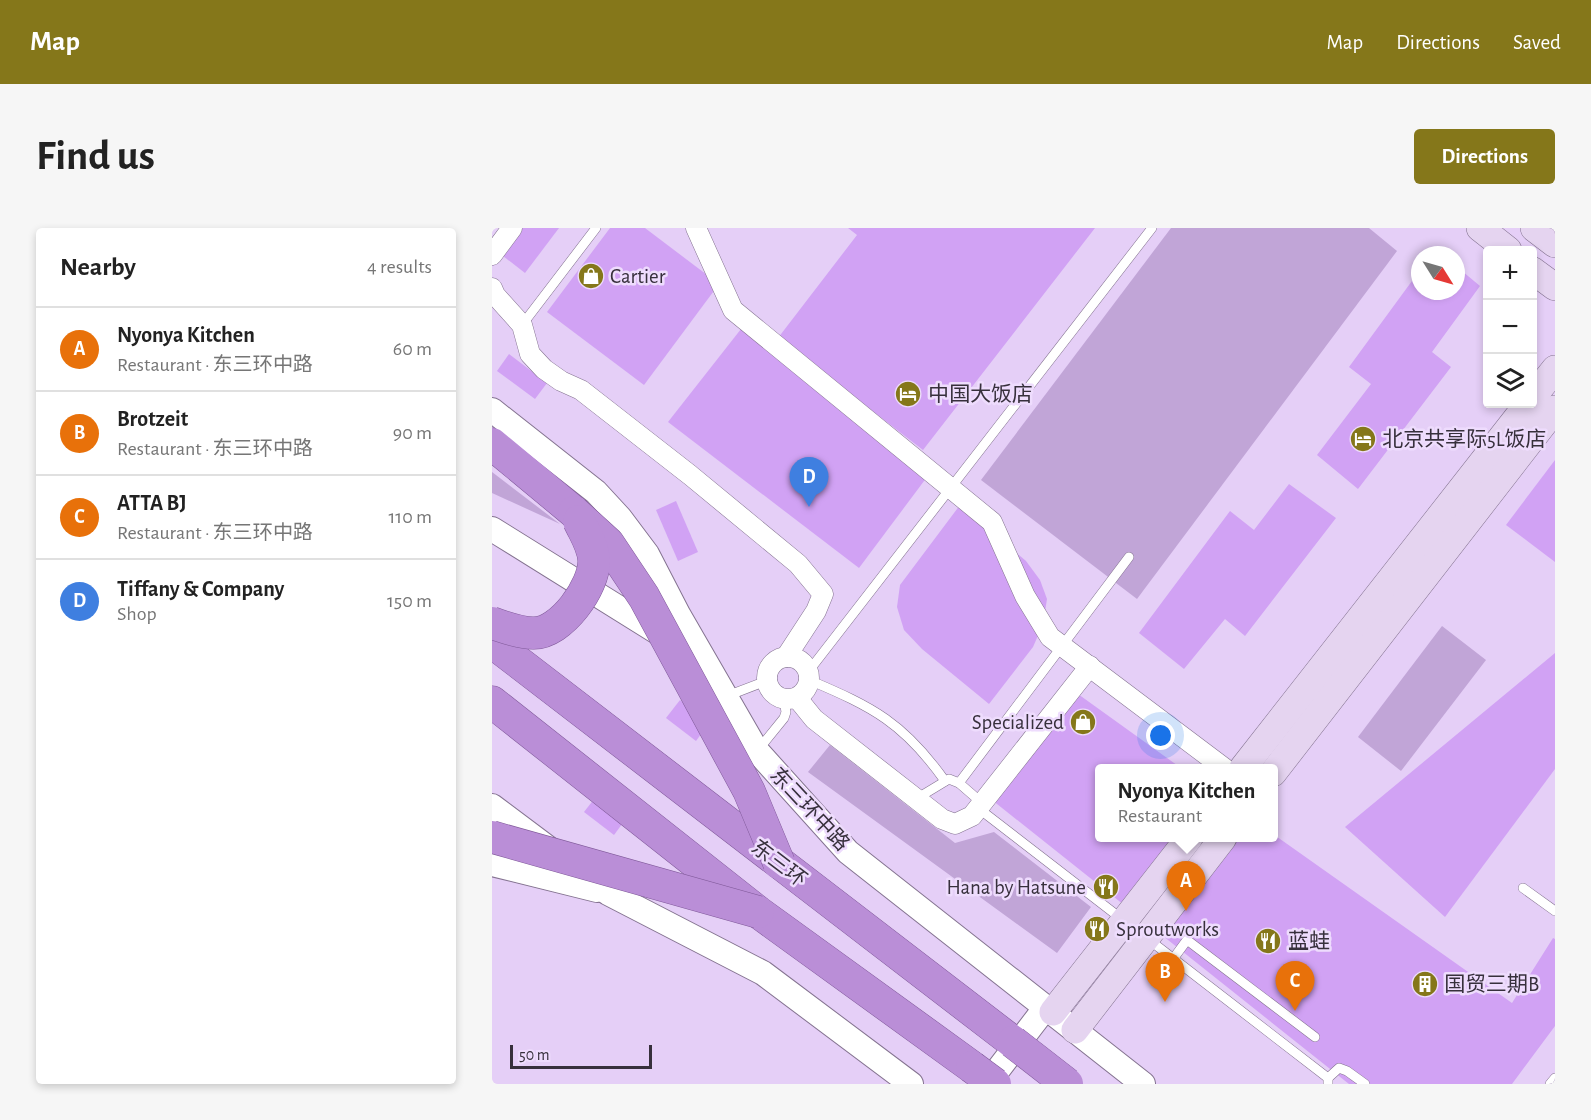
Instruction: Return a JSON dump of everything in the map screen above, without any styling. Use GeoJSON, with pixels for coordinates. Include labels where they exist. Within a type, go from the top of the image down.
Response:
{"type":"FeatureCollection","features":[{"type":"Feature","properties":{"kind":"highway"},"geometry":{"type":"LineString","coordinates":[[492,444],[608,543],[644,597],[749,791],[779,863]]}},
{"type":"Feature","properties":{"kind":"highway"},"geometry":{"type":"LineString","coordinates":[[492,623],[534,633],[553,628],[571,613],[591,576],[594,562],[591,546],[574,512]]}},
{"type":"Feature","properties":{"kind":"highway","name":"东三环"},"geometry":{"type":"LineString","coordinates":[[492,642],[1067,1084]]}},
{"type":"Feature","properties":{"kind":"highway"},"geometry":{"type":"LineString","coordinates":[[492,702],[758,912],[995,1084]]}},
{"type":"Feature","properties":{"kind":"highway"},"geometry":{"type":"LineString","coordinates":[[492,837],[758,912]]}},
{"type":"Feature","properties":{"kind":"main road"},"geometry":{"type":"LineString","coordinates":[[1480,228],[1503,246]]}},
{"type":"Feature","properties":{"kind":"main road"},"geometry":{"type":"LineString","coordinates":[[1534,228],[1555,244]]}},
{"type":"Feature","properties":{"kind":"main road"},"geometry":{"type":"LineString","coordinates":[[1537,273],[1555,287]]}},
{"type":"Feature","properties":{"kind":"main road"},"geometry":{"type":"LineString","coordinates":[[1537,393],[1555,369]]}},
{"type":"Feature","properties":{"kind":"main road"},"geometry":{"type":"LineString","coordinates":[[1246,764],[1525,408]]}},
{"type":"Feature","properties":{"kind":"main road"},"geometry":{"type":"LineString","coordinates":[[1278,767],[1555,409]]}},
{"type":"Feature","properties":{"kind":"main road"},"geometry":{"type":"LineString","coordinates":[[1049,1010],[1124,921],[1185,842]]}},
{"type":"Feature","properties":{"kind":"main road"},"geometry":{"type":"LineString","coordinates":[[1075,1030],[1219,842]]}},
{"type":"Feature","properties":{"kind":"street"},"geometry":{"type":"LineString","coordinates":[[492,255],[512,228]]}},
{"type":"Feature","properties":{"kind":"street"},"geometry":{"type":"LineString","coordinates":[[696,228],[733,310],[992,522],[1025,597],[1050,637],[1219,764]]}},
{"type":"Feature","properties":{"kind":"street"},"geometry":{"type":"LineString","coordinates":[[492,288],[495,295],[522,325],[530,354],[544,369],[561,381],[581,390],[690,476],[798,564],[823,594],[816,611],[786,657]]}},
{"type":"Feature","properties":{"kind":"street"},"geometry":{"type":"LineString","coordinates":[[492,410],[596,492],[620,518],[647,554],[705,662]]}},
{"type":"Feature","properties":{"kind":"street","name":"东三环中路"},"geometry":{"type":"LineString","coordinates":[[492,529],[705,662],[757,751],[848,852],[1143,1084]]}},
{"type":"Feature","properties":{"kind":"street"},"geometry":{"type":"LineString","coordinates":[[790,699],[807,687],[809,676],[800,661],[786,657],[779,659],[769,668],[766,681],[772,693],[790,699],[942,819],[955,824],[972,816],[1090,666]]}},
{"type":"Feature","properties":{"kind":"street"},"geometry":{"type":"LineString","coordinates":[[492,806],[608,893],[763,973],[911,1084]]}},
{"type":"Feature","properties":{"kind":"street"},"geometry":{"type":"LineString","coordinates":[[492,864],[608,893]]}},
{"type":"Feature","properties":{"kind":"street"},"geometry":{"type":"LineString","coordinates":[[987,1084],[1049,1010]]}},
{"type":"Feature","properties":{"kind":"lane"},"geometry":{"type":"LineString","coordinates":[[522,325],[596,228]]}},
{"type":"Feature","properties":{"kind":"lane"},"geometry":{"type":"LineString","coordinates":[[945,781],[929,758],[887,718],[809,676],[1152,228]]}},
{"type":"Feature","properties":{"kind":"lane"},"geometry":{"type":"LineString","coordinates":[[959,783],[1129,557]]}},
{"type":"Feature","properties":{"kind":"lane"},"geometry":{"type":"LineString","coordinates":[[725,697],[766,681]]}},
{"type":"Feature","properties":{"kind":"lane"},"geometry":{"type":"LineString","coordinates":[[757,751],[784,718],[790,699]]}},
{"type":"Feature","properties":{"kind":"lane"},"geometry":{"type":"LineString","coordinates":[[916,799],[949,779],[959,783],[980,805],[1124,921]]}},
{"type":"Feature","properties":{"kind":"lane"},"geometry":{"type":"LineString","coordinates":[[1523,888],[1555,911]]}},
{"type":"Feature","properties":{"kind":"lane"},"geometry":{"type":"LineString","coordinates":[[1146,938],[1328,1081],[1339,1068],[1365,1084]]}},
{"type":"Feature","properties":{"kind":"lane"},"geometry":{"type":"LineString","coordinates":[[1173,959],[1187,940],[1315,1036]]}},
{"type":"Feature","properties":{"kind":"lane"},"geometry":{"type":"LineString","coordinates":[[1550,1084],[1555,1078]]}},
{"type":"Feature","properties":{"kind":"shaded area"},"geometry":{"type":"Polygon","coordinates":[[[492,228],[1555,228],[1555,1084],[492,1084],[492,228]]]}},
{"type":"Feature","properties":{"kind":"shaded area"},"geometry":{"type":"Polygon","coordinates":[[[1171,228],[1369,228],[1397,251],[1137,599],[981,480],[1171,228]]]}},
{"type":"Feature","properties":{"kind":"shaded area"},"geometry":{"type":"Polygon","coordinates":[[[492,472],[560,524],[492,493],[492,472]]]}},
{"type":"Feature","properties":{"kind":"shaded area"},"geometry":{"type":"Polygon","coordinates":[[[1442,626],[1486,660],[1401,771],[1358,737],[1442,626]]]}},
{"type":"Feature","properties":{"kind":"shaded area"},"geometry":{"type":"Polygon","coordinates":[[[830,745],[955,843],[994,832],[1091,907],[1057,953],[808,772],[830,745]]]}},
{"type":"Feature","properties":{"kind":"building"},"geometry":{"type":"Polygon","coordinates":[[[523,228],[559,228],[525,273],[503,256],[523,228]]]}},
{"type":"Feature","properties":{"kind":"building"},"geometry":{"type":"Polygon","coordinates":[[[610,228],[645,228],[719,284],[644,385],[547,312],[610,228]]]}},
{"type":"Feature","properties":{"kind":"building","name":"中国大饭店"},"geometry":{"type":"Polygon","coordinates":[[[848,228],[1095,228],[923,450],[778,338],[857,235],[848,228]]]}},
{"type":"Feature","properties":{"kind":"building"},"geometry":{"type":"Polygon","coordinates":[[[1465,274],[1480,286],[1432,352],[1451,367],[1358,489],[1317,455],[1371,384],[1349,367],[1411,282],[1411,300],[1465,300],[1465,274]]]}},
{"type":"Feature","properties":{"kind":"building"},"geometry":{"type":"Polygon","coordinates":[[[741,329],[930,473],[859,568],[668,422],[741,329]]]}},
{"type":"Feature","properties":{"kind":"building"},"geometry":{"type":"Polygon","coordinates":[[[509,354],[547,383],[535,399],[497,371],[509,354]]]}},
{"type":"Feature","properties":{"kind":"building"},"geometry":{"type":"Polygon","coordinates":[[[1555,460],[1555,562],[1506,525],[1555,460]]]}},
{"type":"Feature","properties":{"kind":"building"},"geometry":{"type":"Polygon","coordinates":[[[1289,484],[1336,518],[1245,636],[1225,619],[1184,669],[1139,633],[1230,511],[1254,530],[1289,484]]]}},
{"type":"Feature","properties":{"kind":"building"},"geometry":{"type":"Polygon","coordinates":[[[676,501],[698,552],[678,561],[656,510],[676,501]]]}},
{"type":"Feature","properties":{"kind":"building"},"geometry":{"type":"Polygon","coordinates":[[[960,505],[1026,561],[1040,580],[1047,599],[1043,624],[1033,647],[989,704],[922,649],[904,630],[897,607],[900,585],[960,505]]]}},
{"type":"Feature","properties":{"kind":"building"},"geometry":{"type":"Polygon","coordinates":[[[1555,653],[1555,769],[1445,917],[1345,827],[1555,653]]]}},
{"type":"Feature","properties":{"kind":"building"},"geometry":{"type":"Polygon","coordinates":[[[1071,689],[1175,764],[1095,764],[1095,842],[1278,842],[1278,838],[1512,1003],[1553,938],[1555,939],[1555,1026],[1512,1084],[1349,1084],[987,796],[1071,689]]]}},
{"type":"Feature","properties":{"kind":"building"},"geometry":{"type":"Polygon","coordinates":[[[680,700],[709,723],[696,741],[666,718],[680,700]]]}},
{"type":"Feature","properties":{"kind":"building"},"geometry":{"type":"Polygon","coordinates":[[[598,794],[628,816],[614,835],[584,812],[598,794]]]}},
{"type":"Feature","properties":{"kind":"place","name":"Cartier"},"geometry":{"type":"Point","coordinates":[591,276]}},
{"type":"Feature","properties":{"kind":"place","name":"中国大饭店"},"geometry":{"type":"Point","coordinates":[908,394]}},
{"type":"Feature","properties":{"kind":"place","name":"北京共享际5L饭店"},"geometry":{"type":"Point","coordinates":[1363,439]}},
{"type":"Feature","properties":{"kind":"place","name":"Tiffany & Company"},"geometry":{"type":"Point","coordinates":[809,507]}},
{"type":"Feature","properties":{"kind":"place","name":"Specialized"},"geometry":{"type":"Point","coordinates":[1083,722]}},
{"type":"Feature","properties":{"kind":"place","name":"Hana by Hatsune"},"geometry":{"type":"Point","coordinates":[1106,887]}},
{"type":"Feature","properties":{"kind":"place","name":"Nyonya Kitchen"},"geometry":{"type":"Point","coordinates":[1186,911]}},
{"type":"Feature","properties":{"kind":"place","name":"Sproutworks"},"geometry":{"type":"Point","coordinates":[1097,929]}},
{"type":"Feature","properties":{"kind":"place","name":"蓝蛙"},"geometry":{"type":"Point","coordinates":[1268,941]}},
{"type":"Feature","properties":{"kind":"place","name":"国贸三期B"},"geometry":{"type":"Point","coordinates":[1425,984]}},
{"type":"Feature","properties":{"kind":"place","name":"Brotzeit"},"geometry":{"type":"Point","coordinates":[1165,1002]}},
{"type":"Feature","properties":{"kind":"place","name":"ATTA BJ"},"geometry":{"type":"Point","coordinates":[1295,1011]}}]}
